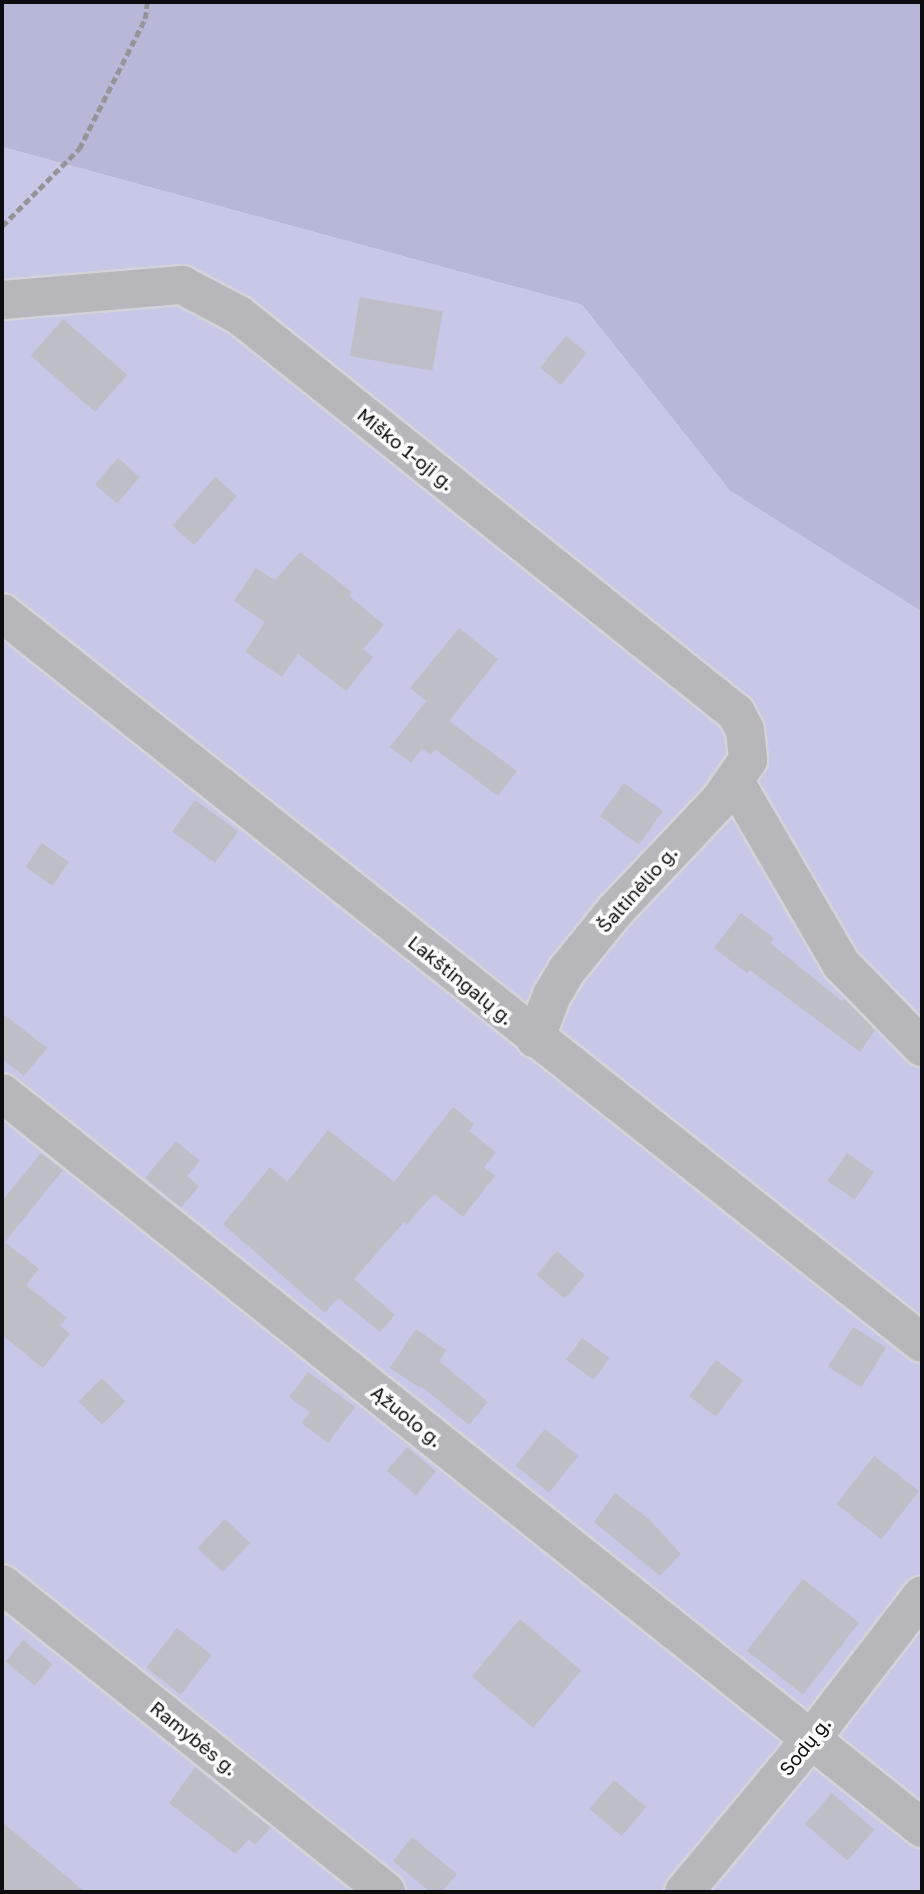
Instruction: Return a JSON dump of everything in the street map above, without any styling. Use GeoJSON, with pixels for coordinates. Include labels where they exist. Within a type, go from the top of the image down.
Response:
{"type":"FeatureCollection","features":[{"type":"Feature","properties":{"kind":"street","name":"Miško 1-oji g."},"geometry":{"type":"LineString","coordinates":[[2,300],[182,285],[239,315],[736,713],[741,763],[841,964],[922,1047]]}},
{"type":"Feature","properties":{"kind":"street","name":"Lakštingalų g."},"geometry":{"type":"LineString","coordinates":[[2,613],[535,1039],[922,1343]]}},
{"type":"Feature","properties":{"kind":"street","name":"Šaltinėlio g."},"geometry":{"type":"LineString","coordinates":[[535,1039],[552,995],[567,970],[615,911],[720,800],[741,763]]}},
{"type":"Feature","properties":{"kind":"street","name":"Ąžuolo g."},"geometry":{"type":"LineString","coordinates":[[2,1093],[922,1828]]}},
{"type":"Feature","properties":{"kind":"street","name":"Ramybės g."},"geometry":{"type":"LineString","coordinates":[[2,1584],[386,1892]]}},
{"type":"Feature","properties":{"kind":"street","name":"Sodų g."},"geometry":{"type":"LineString","coordinates":[[684,1892],[812,1738],[922,1595]]}},
{"type":"Feature","properties":{"kind":"path"},"geometry":{"type":"LineString","coordinates":[[2,226],[79,149],[145,19],[147,2]]}},
{"type":"Feature","properties":{"kind":"shaded area"},"geometry":{"type":"Polygon","coordinates":[[[2,2],[922,2],[922,612],[730,491],[582,305],[2,147],[2,2]]]}},
{"type":"Feature","properties":{"kind":"shaded area"},"geometry":{"type":"Polygon","coordinates":[[[2,147],[582,305],[730,491],[922,612],[922,1892],[2,1892],[2,147]]]}},
{"type":"Feature","properties":{"kind":"building"},"geometry":{"type":"Polygon","coordinates":[[[360,297],[443,312],[432,371],[350,356],[360,297]]]}},
{"type":"Feature","properties":{"kind":"building"},"geometry":{"type":"Polygon","coordinates":[[[63,319],[127,375],[95,412],[31,356],[63,319]]]}},
{"type":"Feature","properties":{"kind":"building"},"geometry":{"type":"Polygon","coordinates":[[[566,336],[587,353],[561,385],[540,368],[566,336]]]}},
{"type":"Feature","properties":{"kind":"building"},"geometry":{"type":"Polygon","coordinates":[[[118,458],[140,477],[117,503],[95,484],[118,458]]]}},
{"type":"Feature","properties":{"kind":"building"},"geometry":{"type":"Polygon","coordinates":[[[215,477],[237,496],[194,545],[172,526],[215,477]]]}},
{"type":"Feature","properties":{"kind":"building"},"geometry":{"type":"Polygon","coordinates":[[[300,552],[352,592],[349,596],[384,625],[363,649],[373,657],[346,691],[298,654],[282,677],[245,652],[265,622],[234,601],[256,568],[275,580],[300,552]]]}},
{"type":"Feature","properties":{"kind":"building"},"geometry":{"type":"Polygon","coordinates":[[[459,628],[498,659],[449,721],[517,771],[498,796],[435,749],[431,755],[422,749],[411,763],[390,747],[426,701],[410,688],[459,628]]]}},
{"type":"Feature","properties":{"kind":"building"},"geometry":{"type":"Polygon","coordinates":[[[624,783],[663,811],[639,844],[600,816],[624,783]]]}},
{"type":"Feature","properties":{"kind":"building"},"geometry":{"type":"Polygon","coordinates":[[[195,800],[238,831],[215,863],[172,832],[195,800]]]}},
{"type":"Feature","properties":{"kind":"building"},"geometry":{"type":"Polygon","coordinates":[[[42,843],[69,862],[52,886],[25,867],[42,843]]]}},
{"type":"Feature","properties":{"kind":"building"},"geometry":{"type":"Polygon","coordinates":[[[741,913],[774,938],[770,943],[842,1001],[844,998],[875,1030],[860,1052],[750,970],[747,973],[714,948],[741,913]]]}},
{"type":"Feature","properties":{"kind":"building"},"geometry":{"type":"Polygon","coordinates":[[[2,1013],[47,1048],[24,1076],[2,1059],[2,1013]]]}},
{"type":"Feature","properties":{"kind":"building"},"geometry":{"type":"Polygon","coordinates":[[[453,1107],[474,1124],[469,1131],[496,1152],[484,1167],[495,1176],[463,1217],[434,1194],[406,1225],[404,1222],[354,1279],[395,1315],[380,1332],[338,1298],[325,1313],[223,1224],[270,1167],[287,1182],[328,1130],[394,1182],[453,1107]]]}},
{"type":"Feature","properties":{"kind":"building"},"geometry":{"type":"Polygon","coordinates":[[[176,1141],[200,1161],[187,1176],[199,1186],[181,1208],[145,1178],[176,1141]]]}},
{"type":"Feature","properties":{"kind":"building"},"geometry":{"type":"Polygon","coordinates":[[[41,1153],[63,1170],[5,1242],[39,1269],[26,1285],[67,1318],[60,1326],[70,1334],[43,1368],[2,1335],[2,1201],[41,1153]]]}},
{"type":"Feature","properties":{"kind":"building"},"geometry":{"type":"Polygon","coordinates":[[[847,1153],[874,1172],[855,1200],[827,1181],[847,1153]]]}},
{"type":"Feature","properties":{"kind":"building"},"geometry":{"type":"Polygon","coordinates":[[[557,1251],[585,1275],[565,1299],[537,1274],[557,1251]]]}},
{"type":"Feature","properties":{"kind":"building"},"geometry":{"type":"Polygon","coordinates":[[[853,1327],[886,1348],[861,1388],[828,1367],[853,1327]]]}},
{"type":"Feature","properties":{"kind":"building"},"geometry":{"type":"Polygon","coordinates":[[[416,1329],[446,1350],[439,1361],[488,1402],[469,1425],[421,1386],[420,1388],[390,1368],[416,1329]]]}},
{"type":"Feature","properties":{"kind":"building"},"geometry":{"type":"Polygon","coordinates":[[[582,1338],[610,1358],[594,1380],[566,1360],[582,1338]]]}},
{"type":"Feature","properties":{"kind":"building"},"geometry":{"type":"Polygon","coordinates":[[[716,1360],[743,1380],[716,1416],[689,1396],[716,1360]]]}},
{"type":"Feature","properties":{"kind":"building"},"geometry":{"type":"Polygon","coordinates":[[[308,1372],[355,1407],[328,1443],[301,1423],[310,1412],[289,1397],[308,1372]]]}},
{"type":"Feature","properties":{"kind":"building"},"geometry":{"type":"Polygon","coordinates":[[[102,1378],[125,1401],[102,1425],[79,1401],[102,1378]]]}},
{"type":"Feature","properties":{"kind":"building"},"geometry":{"type":"Polygon","coordinates":[[[545,1429],[578,1456],[549,1493],[515,1466],[545,1429]]]}},
{"type":"Feature","properties":{"kind":"building"},"geometry":{"type":"Polygon","coordinates":[[[407,1447],[436,1471],[416,1495],[387,1471],[407,1447]]]}},
{"type":"Feature","properties":{"kind":"building"},"geometry":{"type":"Polygon","coordinates":[[[874,1456],[919,1491],[881,1539],[836,1504],[874,1456]]]}},
{"type":"Feature","properties":{"kind":"building"},"geometry":{"type":"Polygon","coordinates":[[[615,1493],[650,1520],[681,1554],[660,1576],[594,1522],[615,1493]]]}},
{"type":"Feature","properties":{"kind":"building"},"geometry":{"type":"Polygon","coordinates":[[[225,1519],[250,1543],[222,1572],[197,1548],[225,1519]]]}},
{"type":"Feature","properties":{"kind":"building"},"geometry":{"type":"Polygon","coordinates":[[[803,1579],[859,1623],[803,1694],[747,1651],[803,1579]]]}},
{"type":"Feature","properties":{"kind":"building"},"geometry":{"type":"Polygon","coordinates":[[[520,1619],[581,1670],[533,1728],[472,1676],[520,1619]]]}},
{"type":"Feature","properties":{"kind":"building"},"geometry":{"type":"Polygon","coordinates":[[[177,1628],[212,1655],[181,1694],[146,1667],[177,1628]]]}},
{"type":"Feature","properties":{"kind":"building"},"geometry":{"type":"Polygon","coordinates":[[[23,1640],[53,1664],[35,1686],[5,1662],[23,1640]]]}},
{"type":"Feature","properties":{"kind":"building"},"geometry":{"type":"Polygon","coordinates":[[[195,1767],[271,1827],[255,1845],[249,1839],[235,1854],[169,1803],[195,1767]]]}},
{"type":"Feature","properties":{"kind":"building"},"geometry":{"type":"Polygon","coordinates":[[[614,1780],[646,1807],[622,1836],[590,1809],[614,1780]]]}},
{"type":"Feature","properties":{"kind":"building"},"geometry":{"type":"Polygon","coordinates":[[[832,1793],[874,1830],[847,1861],[805,1824],[832,1793]]]}},
{"type":"Feature","properties":{"kind":"building"},"geometry":{"type":"Polygon","coordinates":[[[2,1822],[85,1892],[2,1892],[2,1822]]]}},
{"type":"Feature","properties":{"kind":"building"},"geometry":{"type":"Polygon","coordinates":[[[412,1837],[457,1874],[442,1892],[430,1892],[393,1861],[412,1837]]]}}]}
